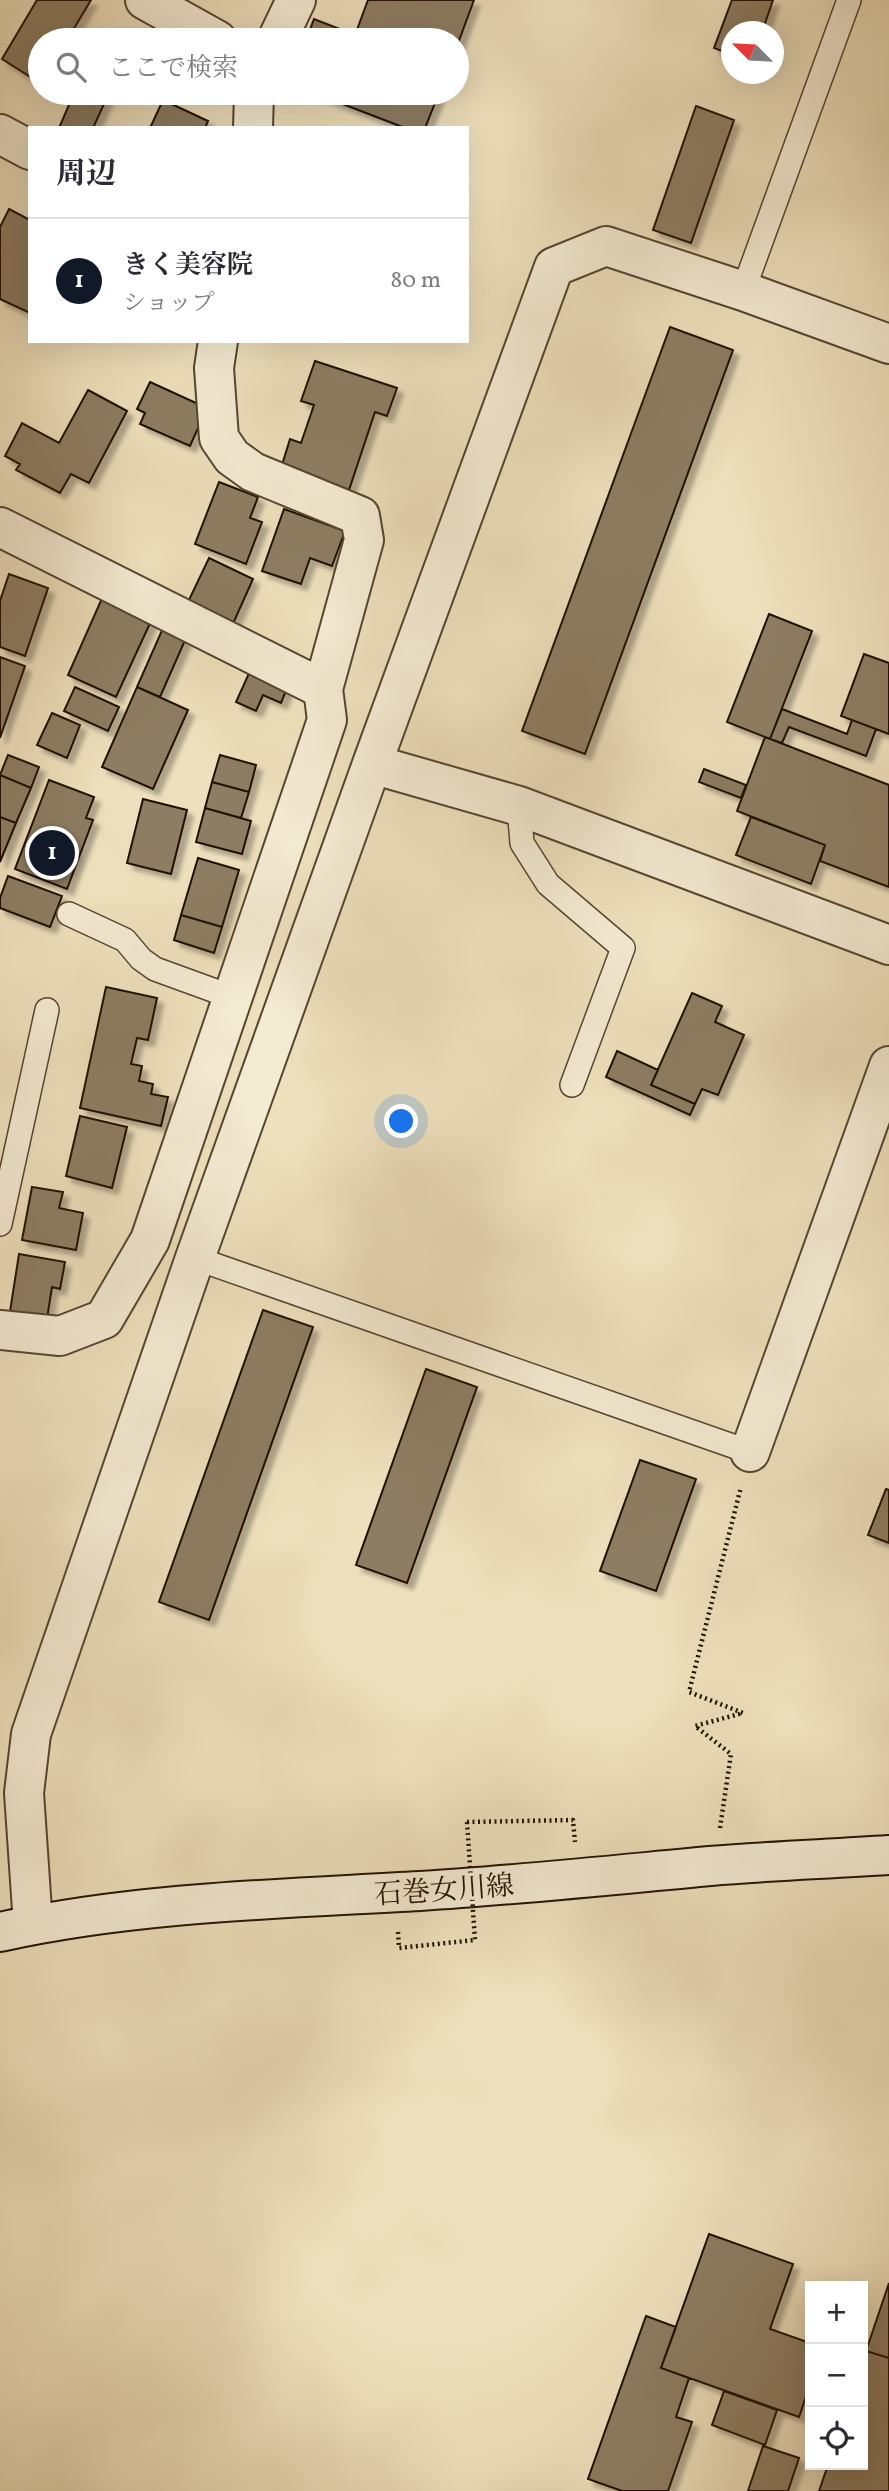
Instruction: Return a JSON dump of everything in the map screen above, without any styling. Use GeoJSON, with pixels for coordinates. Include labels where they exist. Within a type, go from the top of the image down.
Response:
{"type":"FeatureCollection","features":[{"type":"Feature","properties":{"kind":"street"},"geometry":{"type":"LineString","coordinates":[[145,0],[196,28]]}},
{"type":"Feature","properties":{"kind":"street"},"geometry":{"type":"LineString","coordinates":[[283,28],[296,0]]}},
{"type":"Feature","properties":{"kind":"street"},"geometry":{"type":"LineString","coordinates":[[253,126],[254,105]]}},
{"type":"Feature","properties":{"kind":"street"},"geometry":{"type":"LineString","coordinates":[[0,134],[28,149]]}},
{"type":"Feature","properties":{"kind":"street"},"geometry":{"type":"LineString","coordinates":[[17,1929],[24,1793],[31,1734],[195,1258],[554,267],[606,246],[743,291],[889,344]]}},
{"type":"Feature","properties":{"kind":"street"},"geometry":{"type":"LineString","coordinates":[[0,1329],[60,1336],[104,1319],[150,1240],[327,720],[323,689],[364,540],[360,516],[253,472],[232,457],[219,438],[214,368],[218,343]]}},
{"type":"Feature","properties":{"kind":"street"},"geometry":{"type":"LineString","coordinates":[[0,527],[323,689]]}},
{"type":"Feature","properties":{"kind":"street"},"geometry":{"type":"LineString","coordinates":[[372,764],[519,806],[889,945]]}},
{"type":"Feature","properties":{"kind":"street"},"geometry":{"type":"LineString","coordinates":[[750,1452],[889,1066]]}},
{"type":"Feature","properties":{"kind":"street"},"geometry":{"type":"LineString","coordinates":[[150,1240],[195,1258]]}},
{"type":"Feature","properties":{"kind":"street","name":"石巻女川線"},"geometry":{"type":"LineString","coordinates":[[17,1929],[133,1912],[286,1898],[422,1891],[711,1866],[889,1855]]}},
{"type":"Feature","properties":{"kind":"lane"},"geometry":{"type":"LineString","coordinates":[[743,291],[849,0]]}},
{"type":"Feature","properties":{"kind":"lane"},"geometry":{"type":"LineString","coordinates":[[519,806],[522,843],[548,884],[623,948],[572,1085]]}},
{"type":"Feature","properties":{"kind":"lane"},"geometry":{"type":"LineString","coordinates":[[69,914],[125,940],[141,959],[155,969],[232,997]]}},
{"type":"Feature","properties":{"kind":"lane"},"geometry":{"type":"LineString","coordinates":[[0,1224],[47,1010]]}},
{"type":"Feature","properties":{"kind":"lane"},"geometry":{"type":"LineString","coordinates":[[195,1258],[750,1452]]}},
{"type":"Feature","properties":{"kind":"path"},"geometry":{"type":"LineString","coordinates":[[719,1832],[731,1754],[695,1726],[743,1713],[688,1692],[750,1452]]}},
{"type":"Feature","properties":{"kind":"path"},"geometry":{"type":"LineString","coordinates":[[398,1932],[399,1948],[475,1940],[467,1822],[573,1820],[575,1842]]}},
{"type":"Feature","properties":{"kind":"building"},"geometry":{"type":"Polygon","coordinates":[[[37,0],[91,0],[74,28],[28,28],[28,75],[2,59],[37,0]]]}},
{"type":"Feature","properties":{"kind":"building"},"geometry":{"type":"Polygon","coordinates":[[[368,0],[474,0],[464,28],[358,28],[368,0]]]}},
{"type":"Feature","properties":{"kind":"building"},"geometry":{"type":"Polygon","coordinates":[[[732,0],[773,0],[766,21],[724,21],[732,0]]]}},
{"type":"Feature","properties":{"kind":"building"},"geometry":{"type":"Polygon","coordinates":[[[314,19],[337,28],[311,28],[314,19]]]}},
{"type":"Feature","properties":{"kind":"building"},"geometry":{"type":"Polygon","coordinates":[[[721,29],[721,51],[714,48],[721,29]]]}},
{"type":"Feature","properties":{"kind":"building"},"geometry":{"type":"Polygon","coordinates":[[[69,105],[104,105],[94,126],[60,126],[69,105]]]}},
{"type":"Feature","properties":{"kind":"building"},"geometry":{"type":"Polygon","coordinates":[[[161,105],[174,105],[208,121],[206,126],[151,126],[161,105]]]}},
{"type":"Feature","properties":{"kind":"building"},"geometry":{"type":"Polygon","coordinates":[[[345,105],[434,105],[426,126],[400,126],[345,105]]]}},
{"type":"Feature","properties":{"kind":"building"},"geometry":{"type":"Polygon","coordinates":[[[696,106],[734,120],[691,243],[653,230],[696,106]]]}},
{"type":"Feature","properties":{"kind":"building"},"geometry":{"type":"Polygon","coordinates":[[[9,209],[28,219],[28,312],[0,299],[0,227],[9,209]]]}},
{"type":"Feature","properties":{"kind":"building"},"geometry":{"type":"Polygon","coordinates":[[[670,327],[733,350],[585,754],[522,731],[670,327]]]}},
{"type":"Feature","properties":{"kind":"building"},"geometry":{"type":"Polygon","coordinates":[[[315,361],[397,388],[387,416],[375,412],[349,490],[281,468],[290,439],[301,443],[314,405],[301,401],[315,361]]]}},
{"type":"Feature","properties":{"kind":"building"},"geometry":{"type":"Polygon","coordinates":[[[150,382],[207,408],[190,446],[140,424],[145,413],[137,409],[150,382]]]}},
{"type":"Feature","properties":{"kind":"building"},"geometry":{"type":"Polygon","coordinates":[[[88,390],[127,411],[89,483],[71,474],[60,493],[16,470],[20,464],[5,456],[22,423],[59,443],[88,390]]]}},
{"type":"Feature","properties":{"kind":"building"},"geometry":{"type":"Polygon","coordinates":[[[219,482],[258,497],[250,518],[262,522],[246,564],[195,544],[219,482]]]}},
{"type":"Feature","properties":{"kind":"building"},"geometry":{"type":"Polygon","coordinates":[[[284,509],[345,531],[332,566],[310,558],[301,584],[262,571],[284,509]]]}},
{"type":"Feature","properties":{"kind":"building"},"geometry":{"type":"Polygon","coordinates":[[[209,558],[253,579],[232,626],[187,604],[209,558]]]}},
{"type":"Feature","properties":{"kind":"building"},"geometry":{"type":"Polygon","coordinates":[[[9,574],[48,588],[25,656],[0,647],[0,601],[9,574]]]}},
{"type":"Feature","properties":{"kind":"building"},"geometry":{"type":"Polygon","coordinates":[[[103,596],[152,619],[116,697],[68,675],[103,596]]]}},
{"type":"Feature","properties":{"kind":"building"},"geometry":{"type":"Polygon","coordinates":[[[769,614],[812,631],[770,739],[727,722],[769,614]]]}},
{"type":"Feature","properties":{"kind":"building"},"geometry":{"type":"Polygon","coordinates":[[[163,628],[186,638],[160,697],[137,687],[163,628]]]}},
{"type":"Feature","properties":{"kind":"building"},"geometry":{"type":"Polygon","coordinates":[[[864,654],[889,663],[889,734],[841,716],[864,654]]]}},
{"type":"Feature","properties":{"kind":"building"},"geometry":{"type":"Polygon","coordinates":[[[0,657],[25,666],[0,738],[0,657]]]}},
{"type":"Feature","properties":{"kind":"building"},"geometry":{"type":"Polygon","coordinates":[[[250,671],[287,688],[281,703],[263,695],[256,711],[236,702],[250,671]]]}},
{"type":"Feature","properties":{"kind":"building"},"geometry":{"type":"Polygon","coordinates":[[[75,687],[119,707],[108,731],[64,711],[75,687]]]}},
{"type":"Feature","properties":{"kind":"building"},"geometry":{"type":"Polygon","coordinates":[[[137,687],[188,710],[153,789],[102,767],[137,687]]]}},
{"type":"Feature","properties":{"kind":"building"},"geometry":{"type":"Polygon","coordinates":[[[782,709],[847,734],[852,720],[876,729],[866,756],[789,727],[782,743],[770,739],[782,709]]]}},
{"type":"Feature","properties":{"kind":"building"},"geometry":{"type":"Polygon","coordinates":[[[52,713],[80,725],[67,758],[37,745],[52,713]]]}},
{"type":"Feature","properties":{"kind":"building"},"geometry":{"type":"Polygon","coordinates":[[[765,737],[889,785],[889,887],[820,861],[825,845],[737,811],[765,737]]]}},
{"type":"Feature","properties":{"kind":"building"},"geometry":{"type":"Polygon","coordinates":[[[8,755],[39,767],[31,788],[0,775],[8,755]]]}},
{"type":"Feature","properties":{"kind":"building"},"geometry":{"type":"Polygon","coordinates":[[[220,755],[256,765],[249,792],[212,782],[220,755]]]}},
{"type":"Feature","properties":{"kind":"building"},"geometry":{"type":"Polygon","coordinates":[[[704,769],[746,785],[741,798],[699,782],[704,769]]]}},
{"type":"Feature","properties":{"kind":"building"},"geometry":{"type":"Polygon","coordinates":[[[0,775],[31,788],[16,823],[0,817],[0,775]]]}},
{"type":"Feature","properties":{"kind":"building"},"geometry":{"type":"Polygon","coordinates":[[[49,780],[94,797],[86,818],[93,820],[67,889],[15,869],[49,780]]]}},
{"type":"Feature","properties":{"kind":"building"},"geometry":{"type":"Polygon","coordinates":[[[212,782],[249,792],[241,818],[205,808],[212,782]]]}},
{"type":"Feature","properties":{"kind":"building"},"geometry":{"type":"Polygon","coordinates":[[[143,799],[187,810],[171,874],[127,863],[143,799]]]}},
{"type":"Feature","properties":{"kind":"building"},"geometry":{"type":"Polygon","coordinates":[[[205,808],[251,821],[242,854],[196,842],[205,808]]]}},
{"type":"Feature","properties":{"kind":"building"},"geometry":{"type":"Polygon","coordinates":[[[0,817],[16,823],[0,862],[0,817]]]}},
{"type":"Feature","properties":{"kind":"building"},"geometry":{"type":"Polygon","coordinates":[[[751,817],[825,845],[811,884],[736,855],[751,817]]]}},
{"type":"Feature","properties":{"kind":"building"},"geometry":{"type":"Polygon","coordinates":[[[198,858],[239,870],[222,927],[181,915],[198,858]]]}},
{"type":"Feature","properties":{"kind":"building"},"geometry":{"type":"Polygon","coordinates":[[[8,876],[62,896],[50,927],[0,908],[0,898],[8,876]]]}},
{"type":"Feature","properties":{"kind":"building"},"geometry":{"type":"Polygon","coordinates":[[[181,915],[222,927],[214,953],[174,940],[181,915]]]}},
{"type":"Feature","properties":{"kind":"building"},"geometry":{"type":"Polygon","coordinates":[[[106,987],[157,998],[148,1040],[137,1038],[131,1064],[142,1066],[139,1081],[153,1084],[151,1094],[168,1097],[161,1126],[80,1108],[106,987]]]}},
{"type":"Feature","properties":{"kind":"building"},"geometry":{"type":"Polygon","coordinates":[[[692,993],[722,1006],[715,1022],[744,1035],[718,1095],[702,1089],[695,1104],[651,1085],[692,993]]]}},
{"type":"Feature","properties":{"kind":"building"},"geometry":{"type":"Polygon","coordinates":[[[617,1051],[658,1070],[651,1085],[695,1104],[690,1115],[606,1077],[617,1051]]]}},
{"type":"Feature","properties":{"kind":"building"},"geometry":{"type":"Polygon","coordinates":[[[80,1116],[127,1127],[112,1188],[66,1176],[80,1116]]]}},
{"type":"Feature","properties":{"kind":"building"},"geometry":{"type":"Polygon","coordinates":[[[32,1187],[63,1192],[59,1208],[83,1213],[76,1250],[22,1240],[32,1187]]]}},
{"type":"Feature","properties":{"kind":"building"},"geometry":{"type":"Polygon","coordinates":[[[19,1254],[65,1262],[60,1289],[52,1287],[46,1325],[9,1318],[19,1254]]]}},
{"type":"Feature","properties":{"kind":"building"},"geometry":{"type":"Polygon","coordinates":[[[263,1310],[313,1327],[209,1620],[159,1602],[263,1310]]]}},
{"type":"Feature","properties":{"kind":"building"},"geometry":{"type":"Polygon","coordinates":[[[426,1369],[477,1387],[407,1583],[356,1565],[426,1369]]]}},
{"type":"Feature","properties":{"kind":"building"},"geometry":{"type":"Polygon","coordinates":[[[640,1460],[696,1479],[656,1591],[600,1571],[640,1460]]]}},
{"type":"Feature","properties":{"kind":"building"},"geometry":{"type":"Polygon","coordinates":[[[886,1489],[889,1490],[889,1543],[868,1535],[886,1489]]]}},
{"type":"Feature","properties":{"kind":"building"},"geometry":{"type":"Polygon","coordinates":[[[709,2234],[793,2264],[770,2329],[805,2341],[805,2400],[799,2417],[661,2368],[709,2234]]]}},
{"type":"Feature","properties":{"kind":"building"},"geometry":{"type":"Polygon","coordinates":[[[889,2283],[889,2358],[868,2352],[889,2283]]]}},
{"type":"Feature","properties":{"kind":"building"},"geometry":{"type":"Polygon","coordinates":[[[646,2316],[676,2327],[661,2368],[689,2378],[676,2417],[692,2422],[668,2491],[622,2491],[588,2479],[646,2316]]]}},
{"type":"Feature","properties":{"kind":"building"},"geometry":{"type":"Polygon","coordinates":[[[868,2352],[889,2358],[889,2491],[819,2491],[826,2470],[868,2470],[868,2352]]]}},
{"type":"Feature","properties":{"kind":"building"},"geometry":{"type":"Polygon","coordinates":[[[724,2391],[777,2410],[765,2445],[712,2425],[724,2391]]]}},
{"type":"Feature","properties":{"kind":"building"},"geometry":{"type":"Polygon","coordinates":[[[763,2446],[799,2458],[788,2491],[748,2491],[763,2446]]]}},
{"type":"Feature","properties":{"kind":"place","name":"きく美容院"},"geometry":{"type":"Point","coordinates":[52,853]}}]}
